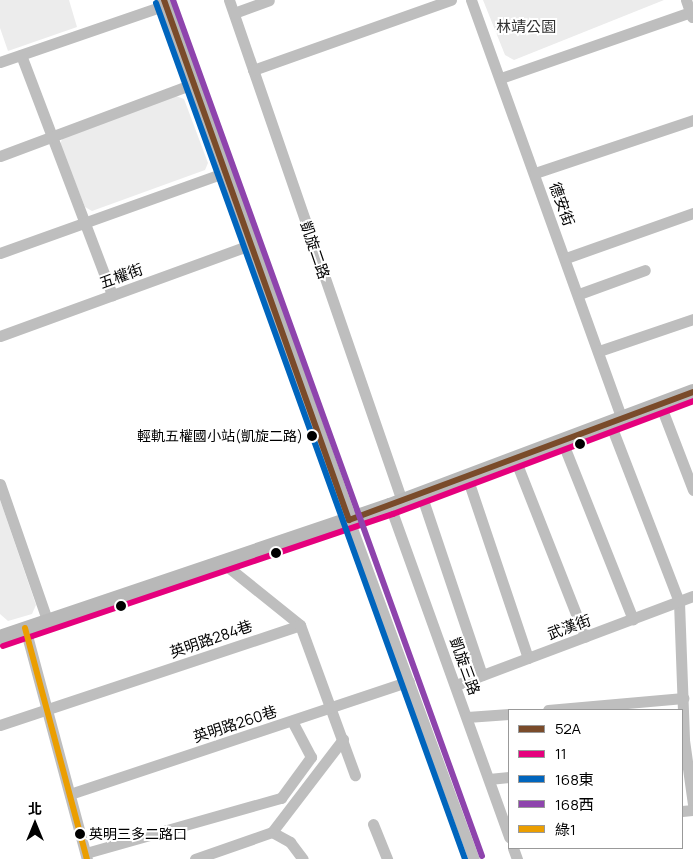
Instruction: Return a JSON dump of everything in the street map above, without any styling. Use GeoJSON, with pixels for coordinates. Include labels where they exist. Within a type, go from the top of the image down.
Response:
{"type":"FeatureCollection","features":[{"type":"Feature","properties":{"kind":"street","name":"凱旋二路"},"geometry":{"type":"LineString","coordinates":[[229,0],[396,503]]}},
{"type":"Feature","properties":{"kind":"street"},"geometry":{"type":"LineString","coordinates":[[234,13],[269,0]]}},
{"type":"Feature","properties":{"kind":"street"},"geometry":{"type":"LineString","coordinates":[[253,70],[451,0]]}},
{"type":"Feature","properties":{"kind":"street","name":"德安街"},"geometry":{"type":"LineString","coordinates":[[471,0],[599,351],[616,421],[679,602],[688,683],[683,698],[688,739],[684,762],[693,803]]}},
{"type":"Feature","properties":{"kind":"street"},"geometry":{"type":"LineString","coordinates":[[501,78],[692,14],[686,0]]}},
{"type":"Feature","properties":{"kind":"street"},"geometry":{"type":"LineString","coordinates":[[0,62],[165,3],[473,859]]}},
{"type":"Feature","properties":{"kind":"street"},"geometry":{"type":"LineString","coordinates":[[21,55],[112,295]]}},
{"type":"Feature","properties":{"kind":"street"},"geometry":{"type":"LineString","coordinates":[[0,156],[194,84]]}},
{"type":"Feature","properties":{"kind":"street"},"geometry":{"type":"LineString","coordinates":[[535,173],[693,120]]}},
{"type":"Feature","properties":{"kind":"street"},"geometry":{"type":"LineString","coordinates":[[0,253],[226,172]]}},
{"type":"Feature","properties":{"kind":"street"},"geometry":{"type":"LineString","coordinates":[[566,258],[693,213]]}},
{"type":"Feature","properties":{"kind":"street","name":"五權街"},"geometry":{"type":"LineString","coordinates":[[0,336],[253,244]]}},
{"type":"Feature","properties":{"kind":"street"},"geometry":{"type":"LineString","coordinates":[[579,294],[645,270]]}},
{"type":"Feature","properties":{"kind":"street"},"geometry":{"type":"LineString","coordinates":[[599,351],[693,318]]}},
{"type":"Feature","properties":{"kind":"street"},"geometry":{"type":"LineString","coordinates":[[1,634],[25,628],[350,520],[693,392]]}},
{"type":"Feature","properties":{"kind":"street"},"geometry":{"type":"LineString","coordinates":[[660,404],[693,490]]}},
{"type":"Feature","properties":{"kind":"street"},"geometry":{"type":"LineString","coordinates":[[562,441],[633,619]]}},
{"type":"Feature","properties":{"kind":"street"},"geometry":{"type":"LineString","coordinates":[[515,459],[585,637]]}},
{"type":"Feature","properties":{"kind":"street"},"geometry":{"type":"LineString","coordinates":[[467,476],[528,658]]}},
{"type":"Feature","properties":{"kind":"street"},"geometry":{"type":"LineString","coordinates":[[0,484],[47,620]]}},
{"type":"Feature","properties":{"kind":"street"},"geometry":{"type":"LineString","coordinates":[[421,494],[482,675]]}},
{"type":"Feature","properties":{"kind":"street","name":"凱旋三路"},"geometry":{"type":"LineString","coordinates":[[396,503],[456,685],[508,830]]}},
{"type":"Feature","properties":{"kind":"street"},"geometry":{"type":"LineString","coordinates":[[223,563],[300,625],[332,707],[355,775]]}},
{"type":"Feature","properties":{"kind":"street","name":"武漢街"},"geometry":{"type":"LineString","coordinates":[[456,685],[693,596]]}},
{"type":"Feature","properties":{"kind":"street","name":"英明路284巷"},"geometry":{"type":"LineString","coordinates":[[0,725],[300,625]]}},
{"type":"Feature","properties":{"kind":"street"},"geometry":{"type":"LineString","coordinates":[[25,628],[49,710],[86,856],[281,798],[311,757],[292,721]]}},
{"type":"Feature","properties":{"kind":"street","name":"英明路260巷"},"geometry":{"type":"LineString","coordinates":[[70,794],[409,681]]}},
{"type":"Feature","properties":{"kind":"street"},"geometry":{"type":"LineString","coordinates":[[559,709],[683,698]]}},
{"type":"Feature","properties":{"kind":"street"},"geometry":{"type":"LineString","coordinates":[[467,717],[508,714]]}},
{"type":"Feature","properties":{"kind":"street"},"geometry":{"type":"LineString","coordinates":[[195,859],[272,832],[343,739]]}},
{"type":"Feature","properties":{"kind":"street"},"geometry":{"type":"LineString","coordinates":[[489,779],[508,777]]}},
{"type":"Feature","properties":{"kind":"street"},"geometry":{"type":"LineString","coordinates":[[373,824],[387,859]]}},
{"type":"Feature","properties":{"kind":"street"},"geometry":{"type":"LineString","coordinates":[[272,832],[290,842],[303,859]]}},
{"type":"Feature","properties":{"kind":"green space"},"geometry":{"type":"Polygon","coordinates":[[[0,0],[69,0],[77,27],[8,51],[0,28],[0,0]]]}},
{"type":"Feature","properties":{"kind":"green space","name":"林靖公園"},"geometry":{"type":"Polygon","coordinates":[[[483,0],[664,0],[514,60],[505,55],[483,0]]]}},
{"type":"Feature","properties":{"kind":"green space"},"geometry":{"type":"Polygon","coordinates":[[[176,96],[184,99],[208,163],[205,170],[92,211],[85,207],[60,144],[63,137],[176,96]]]}},
{"type":"Feature","properties":{"kind":"green space"},"geometry":{"type":"Polygon","coordinates":[[[0,500],[36,605],[32,614],[8,621],[0,614],[0,500]]]}},
{"type":"Feature","properties":{"kind":"transit line","name":"52A"},"geometry":{"type":"LineString","coordinates":[[164,0],[349,520]]}},
{"type":"Feature","properties":{"kind":"transit line","name":"168西"},"geometry":{"type":"LineString","coordinates":[[173,0],[482,856]]}},
{"type":"Feature","properties":{"kind":"transit line","name":"168東"},"geometry":{"type":"LineString","coordinates":[[156,3],[465,859]]}},
{"type":"Feature","properties":{"kind":"transit line","name":"52A"},"geometry":{"type":"LineString","coordinates":[[349,520],[693,392]]}},
{"type":"Feature","properties":{"kind":"transit line","name":"11"},"geometry":{"type":"LineString","coordinates":[[3,646],[393,514],[693,401]]}},
{"type":"Feature","properties":{"kind":"transit line","name":"綠1"},"geometry":{"type":"LineString","coordinates":[[25,628],[87,859]]}},
{"type":"Feature","properties":{"kind":"place","name":"輕軌五權國小站(凱旋二路)"},"geometry":{"type":"Point","coordinates":[312,436]}},
{"type":"Feature","properties":{"kind":"place","name":"英明三多二路口"},"geometry":{"type":"Point","coordinates":[80,834]}}]}
